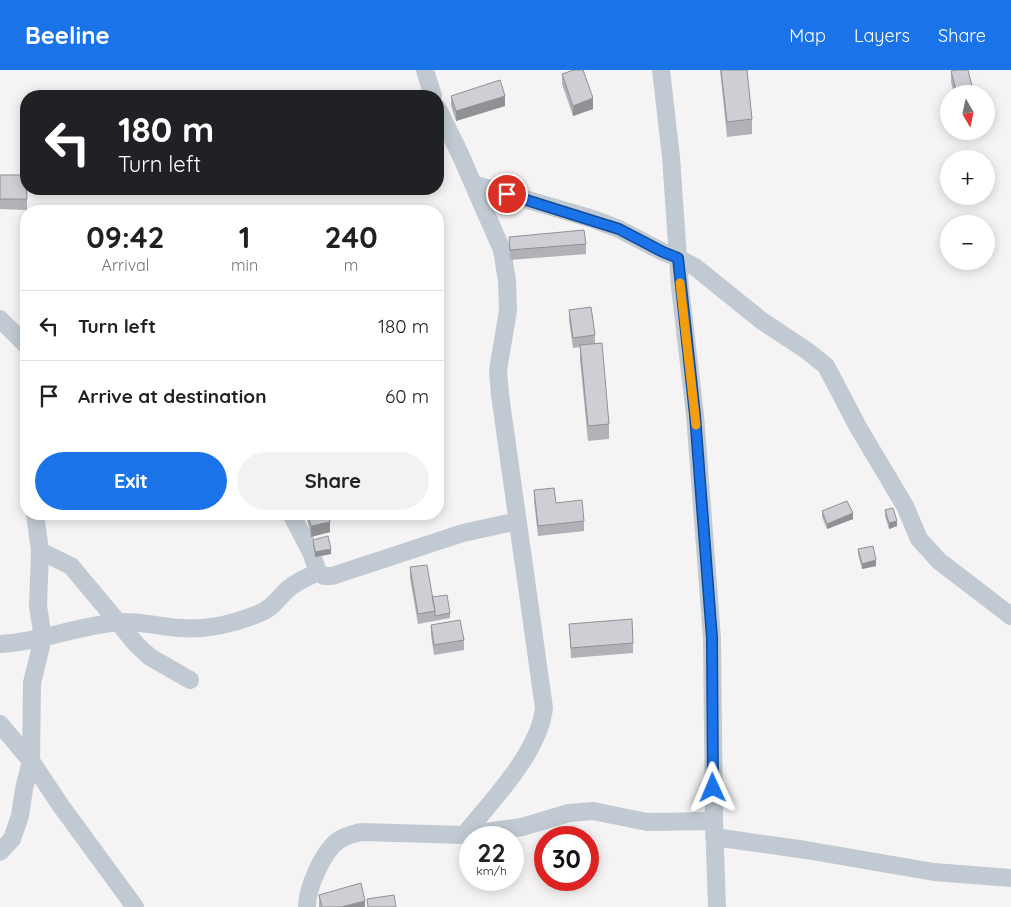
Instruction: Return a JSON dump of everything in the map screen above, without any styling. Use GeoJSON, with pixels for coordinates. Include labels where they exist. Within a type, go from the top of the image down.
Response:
{"type":"FeatureCollection","features":[{"type":"Feature","properties":{"kind":"street"},"geometry":{"type":"LineString","coordinates":[[425,70],[431,90]]}},
{"type":"Feature","properties":{"kind":"street"},"geometry":{"type":"LineString","coordinates":[[661,70],[678,258],[695,415],[712,638],[714,829],[717,907]]}},
{"type":"Feature","properties":{"kind":"street"},"geometry":{"type":"LineString","coordinates":[[444,122],[502,250],[507,281],[508,310],[498,370],[500,395],[544,708],[537,735],[522,762],[471,826]]}},
{"type":"Feature","properties":{"kind":"street"},"geometry":{"type":"LineString","coordinates":[[473,184],[593,219],[619,229],[678,258],[695,267],[754,315],[826,366],[858,427],[905,506],[919,539],[938,561],[1011,616]]}},
{"type":"Feature","properties":{"kind":"street"},"geometry":{"type":"LineString","coordinates":[[0,319],[20,339]]}},
{"type":"Feature","properties":{"kind":"street"},"geometry":{"type":"LineString","coordinates":[[0,852],[12,839],[20,816],[30,761],[32,684],[43,638],[38,606],[40,551],[36,520]]}},
{"type":"Feature","properties":{"kind":"street"},"geometry":{"type":"LineString","coordinates":[[294,520],[311,552],[318,572],[324,576],[332,576],[463,533],[518,521]]}},
{"type":"Feature","properties":{"kind":"street"},"geometry":{"type":"LineString","coordinates":[[40,551],[71,566],[137,645],[150,656],[190,680]]}},
{"type":"Feature","properties":{"kind":"street"},"geometry":{"type":"LineString","coordinates":[[0,644],[43,638],[119,622],[137,622],[181,628],[205,628],[258,614],[270,608],[297,582],[318,572]]}},
{"type":"Feature","properties":{"kind":"street"},"geometry":{"type":"LineString","coordinates":[[0,724],[30,761],[135,907]]}},
{"type":"Feature","properties":{"kind":"street"},"geometry":{"type":"LineString","coordinates":[[524,826],[569,813],[593,812],[647,822],[714,829],[806,850],[934,872],[1011,878]]}},
{"type":"Feature","properties":{"kind":"street"},"geometry":{"type":"LineString","coordinates":[[307,907],[311,882],[320,866],[337,841],[349,835],[361,832],[459,835]]}},
{"type":"Feature","properties":{"kind":"building"},"geometry":{"type":"Polygon","coordinates":[[[574,70],[583,70],[593,98],[573,106],[562,74],[574,70]]]}},
{"type":"Feature","properties":{"kind":"building"},"geometry":{"type":"Polygon","coordinates":[[[721,70],[747,70],[752,119],[727,122],[721,70]]]}},
{"type":"Feature","properties":{"kind":"building"},"geometry":{"type":"Polygon","coordinates":[[[968,70],[972,85],[955,85],[951,71],[968,70]]]}},
{"type":"Feature","properties":{"kind":"building"},"geometry":{"type":"Polygon","coordinates":[[[500,80],[505,96],[456,111],[451,96],[500,80]]]}},
{"type":"Feature","properties":{"kind":"building"},"geometry":{"type":"Polygon","coordinates":[[[0,175],[20,175],[20,195],[27,195],[27,199],[0,199],[0,175]]]}},
{"type":"Feature","properties":{"kind":"building"},"geometry":{"type":"Polygon","coordinates":[[[584,230],[586,244],[510,250],[509,237],[584,230]]]}},
{"type":"Feature","properties":{"kind":"building"},"geometry":{"type":"Polygon","coordinates":[[[591,307],[595,335],[573,338],[569,310],[591,307]]]}},
{"type":"Feature","properties":{"kind":"building"},"geometry":{"type":"Polygon","coordinates":[[[602,343],[609,424],[588,426],[580,345],[602,343]]]}},
{"type":"Feature","properties":{"kind":"building"},"geometry":{"type":"Polygon","coordinates":[[[554,488],[556,503],[582,500],[584,521],[538,526],[534,490],[554,488]]]}},
{"type":"Feature","properties":{"kind":"building"},"geometry":{"type":"Polygon","coordinates":[[[847,501],[853,513],[827,524],[822,511],[847,501]]]}},
{"type":"Feature","properties":{"kind":"building"},"geometry":{"type":"Polygon","coordinates":[[[893,508],[897,521],[889,523],[885,510],[893,508]]]}},
{"type":"Feature","properties":{"kind":"building"},"geometry":{"type":"Polygon","coordinates":[[[310,520],[330,520],[330,522],[311,526],[310,520]]]}},
{"type":"Feature","properties":{"kind":"building"},"geometry":{"type":"Polygon","coordinates":[[[328,536],[331,549],[315,552],[313,540],[328,536]]]}},
{"type":"Feature","properties":{"kind":"building"},"geometry":{"type":"Polygon","coordinates":[[[873,546],[876,560],[862,564],[858,549],[873,546]]]}},
{"type":"Feature","properties":{"kind":"building"},"geometry":{"type":"Polygon","coordinates":[[[427,565],[435,611],[418,614],[410,567],[427,565]]]}},
{"type":"Feature","properties":{"kind":"building"},"geometry":{"type":"Polygon","coordinates":[[[447,595],[450,613],[435,616],[432,597],[447,595]]]}},
{"type":"Feature","properties":{"kind":"building"},"geometry":{"type":"Polygon","coordinates":[[[632,619],[633,643],[571,648],[569,624],[632,619]]]}},
{"type":"Feature","properties":{"kind":"building"},"geometry":{"type":"Polygon","coordinates":[[[460,620],[464,640],[434,645],[431,625],[460,620]]]}},
{"type":"Feature","properties":{"kind":"building"},"geometry":{"type":"Polygon","coordinates":[[[361,883],[365,901],[341,907],[322,907],[319,895],[361,883]]]}},
{"type":"Feature","properties":{"kind":"building"},"geometry":{"type":"Polygon","coordinates":[[[394,895],[396,907],[368,907],[367,899],[394,895]]]}},
{"type":"Feature","properties":{"kind":"slow traffic"},"geometry":{"type":"LineString","coordinates":[[680,283],[696,425]]}},
{"type":"Feature","properties":{"kind":"route"},"geometry":{"type":"LineString","coordinates":[[507,194],[593,219],[619,229],[678,258],[700,469],[712,638],[713,788]]}}]}
